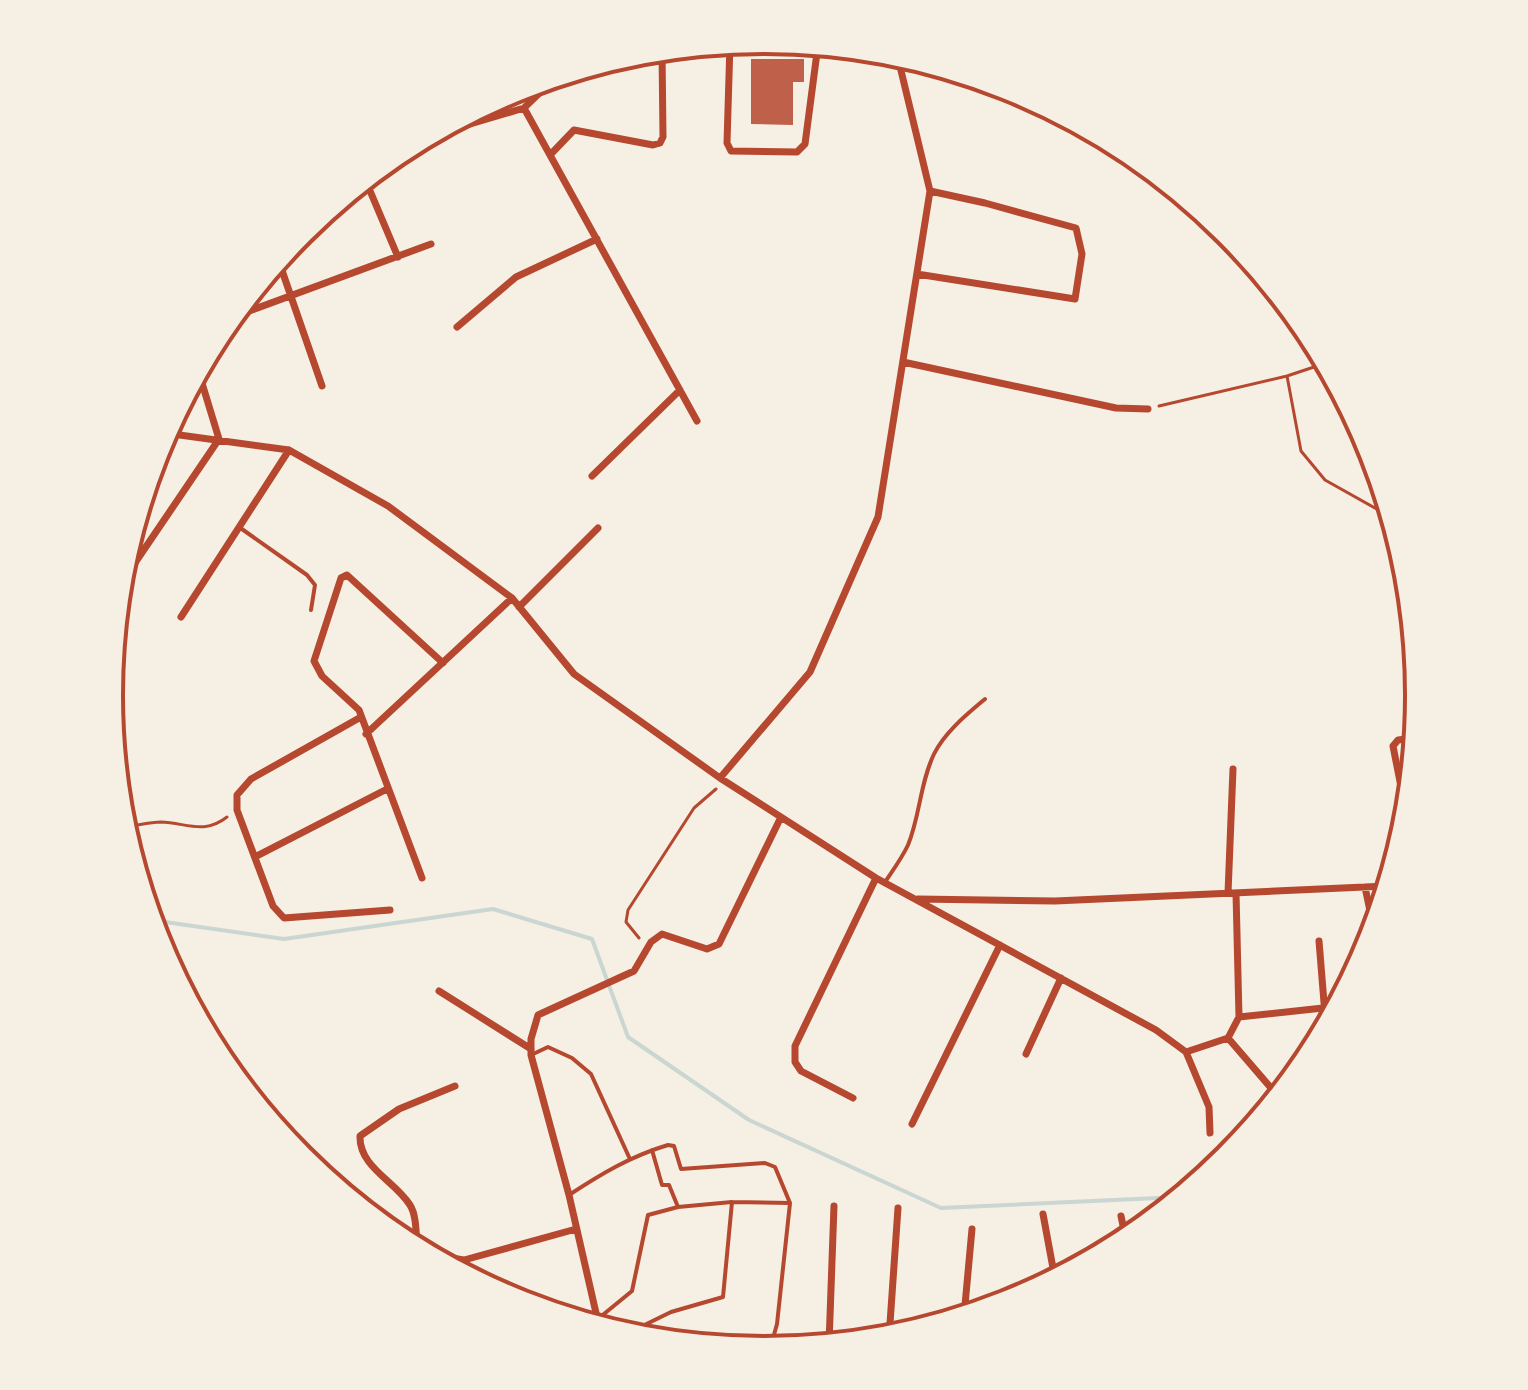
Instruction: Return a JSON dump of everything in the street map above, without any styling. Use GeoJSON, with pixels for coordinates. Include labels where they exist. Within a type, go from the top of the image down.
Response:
{"type":"FeatureCollection","features":[{"type":"Feature","properties":{"kind":"street"},"geometry":{"type":"LineString","coordinates":[[730,55],[727,143],[731,151],[797,152],[805,144],[817,56]]}},
{"type":"Feature","properties":{"kind":"street"},"geometry":{"type":"LineString","coordinates":[[550,155],[574,130],[653,145],[660,143],[663,137],[662,62]]}},
{"type":"Feature","properties":{"kind":"street"},"geometry":{"type":"LineString","coordinates":[[723,780],[810,672],[878,517],[930,191],[901,69]]}},
{"type":"Feature","properties":{"kind":"street"},"geometry":{"type":"LineString","coordinates":[[476,122],[524,108],[533,98]]}},
{"type":"Feature","properties":{"kind":"street"},"geometry":{"type":"LineString","coordinates":[[524,108],[697,421]]}},
{"type":"Feature","properties":{"kind":"street"},"geometry":{"type":"LineString","coordinates":[[370,190],[398,257]]}},
{"type":"Feature","properties":{"kind":"street"},"geometry":{"type":"LineString","coordinates":[[917,274],[1075,299],[1082,254],[1076,228],[930,191]]}},
{"type":"Feature","properties":{"kind":"street"},"geometry":{"type":"LineString","coordinates":[[457,327],[516,277],[597,239]]}},
{"type":"Feature","properties":{"kind":"street"},"geometry":{"type":"LineString","coordinates":[[251,311],[431,244]]}},
{"type":"Feature","properties":{"kind":"street"},"geometry":{"type":"LineString","coordinates":[[283,271],[322,386]]}},
{"type":"Feature","properties":{"kind":"street"},"geometry":{"type":"LineString","coordinates":[[903,362],[1116,408],[1148,409]]}},
{"type":"Feature","properties":{"kind":"street"},"geometry":{"type":"LineString","coordinates":[[203,386],[219,439]]}},
{"type":"Feature","properties":{"kind":"street"},"geometry":{"type":"LineString","coordinates":[[592,476],[680,390]]}},
{"type":"Feature","properties":{"kind":"street"},"geometry":{"type":"LineString","coordinates":[[179,435],[289,450],[388,506],[512,598],[574,674],[723,780],[876,878],[1156,1030],[1186,1052],[1209,1107],[1210,1133]]}},
{"type":"Feature","properties":{"kind":"street"},"geometry":{"type":"LineString","coordinates":[[138,559],[219,439]]}},
{"type":"Feature","properties":{"kind":"street"},"geometry":{"type":"LineString","coordinates":[[181,617],[289,450]]}},
{"type":"Feature","properties":{"kind":"street"},"geometry":{"type":"LineString","coordinates":[[519,607],[598,528]]}},
{"type":"Feature","properties":{"kind":"street"},"geometry":{"type":"LineString","coordinates":[[422,878],[359,710],[322,676],[314,661],[341,578],[347,575],[443,663]]}},
{"type":"Feature","properties":{"kind":"street"},"geometry":{"type":"LineString","coordinates":[[366,734],[512,598]]}},
{"type":"Feature","properties":{"kind":"street"},"geometry":{"type":"LineString","coordinates":[[361,717],[251,779],[237,795],[237,810],[273,906],[284,918],[390,910]]}},
{"type":"Feature","properties":{"kind":"street"},"geometry":{"type":"LineString","coordinates":[[1400,780],[1393,746],[1398,740],[1404,739]]}},
{"type":"Feature","properties":{"kind":"street"},"geometry":{"type":"LineString","coordinates":[[1186,1052],[1228,1038],[1239,1017],[1232,893],[1233,769]]}},
{"type":"Feature","properties":{"kind":"street"},"geometry":{"type":"LineString","coordinates":[[255,857],[387,789]]}},
{"type":"Feature","properties":{"kind":"street"},"geometry":{"type":"LineString","coordinates":[[596,1313],[569,1195],[531,1052],[531,1039],[538,1015],[629,975],[651,942],[662,934],[707,949],[719,944],[781,817]]}},
{"type":"Feature","properties":{"kind":"street"},"geometry":{"type":"LineString","coordinates":[[853,1098],[801,1071],[795,1062],[795,1046],[876,878]]}},
{"type":"Feature","properties":{"kind":"street"},"geometry":{"type":"LineString","coordinates":[[1365,887],[1369,906]]}},
{"type":"Feature","properties":{"kind":"street"},"geometry":{"type":"LineString","coordinates":[[915,899],[1055,901],[1375,887]]}},
{"type":"Feature","properties":{"kind":"street"},"geometry":{"type":"LineString","coordinates":[[1239,1017],[1323,1008],[1319,941]]}},
{"type":"Feature","properties":{"kind":"street"},"geometry":{"type":"LineString","coordinates":[[912,1124],[1000,945]]}},
{"type":"Feature","properties":{"kind":"street"},"geometry":{"type":"LineString","coordinates":[[1026,1054],[1061,978]]}},
{"type":"Feature","properties":{"kind":"street"},"geometry":{"type":"LineString","coordinates":[[439,991],[531,1052]]}},
{"type":"Feature","properties":{"kind":"street"},"geometry":{"type":"LineString","coordinates":[[1228,1038],[1271,1088]]}},
{"type":"Feature","properties":{"kind":"street"},"geometry":{"type":"LineString","coordinates":[[415,1232],[411,1207],[368,1162],[360,1147],[360,1136],[399,1109],[455,1086]]}},
{"type":"Feature","properties":{"kind":"street"},"geometry":{"type":"LineString","coordinates":[[829,1333],[834,1206]]}},
{"type":"Feature","properties":{"kind":"street"},"geometry":{"type":"LineString","coordinates":[[890,1324],[898,1208]]}},
{"type":"Feature","properties":{"kind":"street"},"geometry":{"type":"LineString","coordinates":[[1043,1214],[1053,1267]]}},
{"type":"Feature","properties":{"kind":"street"},"geometry":{"type":"LineString","coordinates":[[1121,1216],[1123,1226]]}},
{"type":"Feature","properties":{"kind":"street"},"geometry":{"type":"LineString","coordinates":[[460,1259],[576,1229]]}},
{"type":"Feature","properties":{"kind":"street"},"geometry":{"type":"LineString","coordinates":[[965,1303],[972,1229]]}},
{"type":"Feature","properties":{"kind":"lane"},"geometry":{"type":"LineString","coordinates":[[239,527],[307,575],[315,585],[311,610]]}},
{"type":"Feature","properties":{"kind":"lane"},"geometry":{"type":"LineString","coordinates":[[884,882],[901,860],[909,842],[925,777],[936,751],[962,719],[985,699]]}},
{"type":"Feature","properties":{"kind":"lane"},"geometry":{"type":"LineString","coordinates":[[531,1052],[548,1047],[572,1058],[591,1074],[630,1158]]}},
{"type":"Feature","properties":{"kind":"lane"},"geometry":{"type":"LineString","coordinates":[[569,1195],[630,1158],[668,1145],[674,1146],[681,1169],[765,1163],[775,1167],[790,1203],[774,1336]]}},
{"type":"Feature","properties":{"kind":"lane"},"geometry":{"type":"LineString","coordinates":[[652,1150],[662,1185],[669,1185],[678,1207]]}},
{"type":"Feature","properties":{"kind":"lane"},"geometry":{"type":"LineString","coordinates":[[606,1316],[632,1291],[648,1215],[678,1207],[732,1202],[790,1203]]}},
{"type":"Feature","properties":{"kind":"lane"},"geometry":{"type":"LineString","coordinates":[[645,1325],[671,1312],[723,1297],[732,1202]]}},
{"type":"Feature","properties":{"kind":"path"},"geometry":{"type":"LineString","coordinates":[[1148,409],[1314,367]]}},
{"type":"Feature","properties":{"kind":"path"},"geometry":{"type":"LineString","coordinates":[[1287,376],[1301,451],[1325,480],[1377,509]]}},
{"type":"Feature","properties":{"kind":"path"},"geometry":{"type":"LineString","coordinates":[[647,948],[626,922],[628,910],[694,808],[723,780]]}},
{"type":"Feature","properties":{"kind":"path"},"geometry":{"type":"LineString","coordinates":[[136,825],[160,822],[216,826],[237,810]]}},
{"type":"Feature","properties":{"kind":"building"},"geometry":{"type":"Polygon","coordinates":[[[751,59],[804,59],[804,82],[793,82],[793,125],[751,124],[751,59]]]}},
{"type":"Feature","properties":{"kind":"waterway"},"geometry":{"type":"LineString","coordinates":[[165,922],[284,939],[493,909],[592,939],[628,1037],[749,1120],[941,1208],[1162,1198]]}}]}
